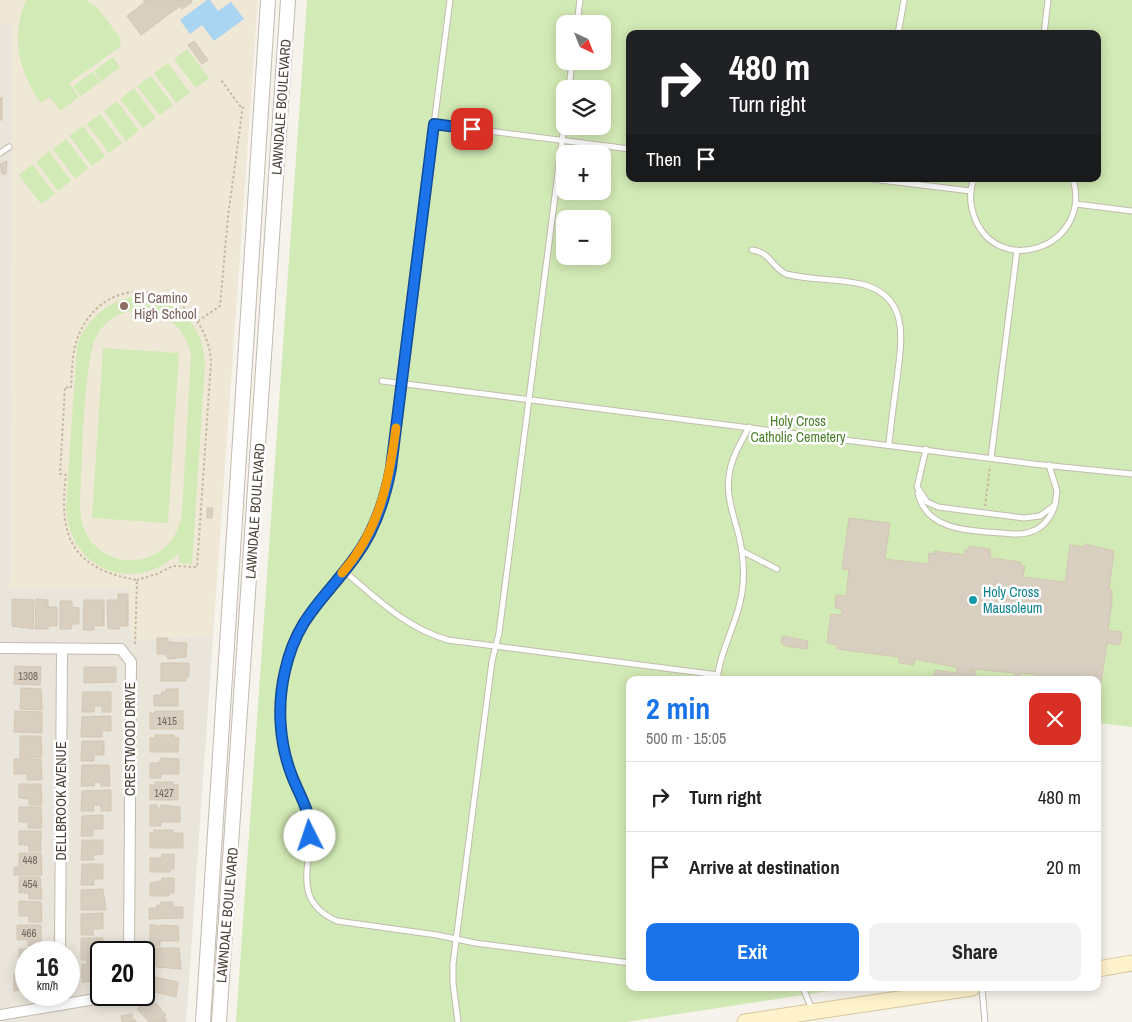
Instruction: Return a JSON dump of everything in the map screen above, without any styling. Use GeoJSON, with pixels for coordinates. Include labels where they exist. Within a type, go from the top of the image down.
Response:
{"type":"FeatureCollection","features":[{"type":"Feature","properties":{"kind":"main road"},"geometry":{"type":"LineString","coordinates":[[1101,968],[1132,963]]}},
{"type":"Feature","properties":{"kind":"main road"},"geometry":{"type":"LineString","coordinates":[[745,1022],[932,991]]}},
{"type":"Feature","properties":{"kind":"street","name":"LAWNDALE BOULEVARD"},"geometry":{"type":"LineString","coordinates":[[203,1022],[268,0]]}},
{"type":"Feature","properties":{"kind":"street","name":"LAWNDALE BOULEVARD"},"geometry":{"type":"LineString","coordinates":[[219,1022],[288,0]]}},
{"type":"Feature","properties":{"kind":"street","name":"CRESTWOOD DRIVE"},"geometry":{"type":"LineString","coordinates":[[0,648],[121,650],[131,662],[129,941]]}},
{"type":"Feature","properties":{"kind":"street","name":"DELLBROOK AVENUE"},"geometry":{"type":"LineString","coordinates":[[60,941],[62,649]]}},
{"type":"Feature","properties":{"kind":"street"},"geometry":{"type":"LineString","coordinates":[[0,1015],[36,1006]]}},
{"type":"Feature","properties":{"kind":"lane"},"geometry":{"type":"LineString","coordinates":[[450,0],[391,468],[384,498],[364,544],[303,623],[290,654],[281,693],[284,745],[292,774],[310,820],[306,871],[308,892],[320,911],[337,921],[626,962]]}},
{"type":"Feature","properties":{"kind":"lane"},"geometry":{"type":"LineString","coordinates":[[578,15],[580,0]]}},
{"type":"Feature","properties":{"kind":"lane"},"geometry":{"type":"LineString","coordinates":[[899,30],[904,0]]}},
{"type":"Feature","properties":{"kind":"lane"},"geometry":{"type":"LineString","coordinates":[[1044,30],[1048,0]]}},
{"type":"Feature","properties":{"kind":"lane"},"geometry":{"type":"LineString","coordinates":[[434,124],[626,148]]}},
{"type":"Feature","properties":{"kind":"lane"},"geometry":{"type":"LineString","coordinates":[[458,1022],[452,983],[456,939],[563,135]]}},
{"type":"Feature","properties":{"kind":"lane"},"geometry":{"type":"LineString","coordinates":[[0,153],[9,147]]}},
{"type":"Feature","properties":{"kind":"lane"},"geometry":{"type":"LineString","coordinates":[[897,182],[971,191]]}},
{"type":"Feature","properties":{"kind":"lane"},"geometry":{"type":"LineString","coordinates":[[973,182],[971,191],[972,211],[979,227],[992,240],[1017,250],[1041,247],[1056,239],[1071,221],[1076,204],[1073,182]]}},
{"type":"Feature","properties":{"kind":"lane"},"geometry":{"type":"LineString","coordinates":[[1076,204],[1132,211]]}},
{"type":"Feature","properties":{"kind":"lane"},"geometry":{"type":"LineString","coordinates":[[752,250],[766,255],[779,270],[786,274],[861,284],[880,292],[890,302],[898,315],[902,336],[889,444]]}},
{"type":"Feature","properties":{"kind":"lane"},"geometry":{"type":"LineString","coordinates":[[991,458],[1017,250]]}},
{"type":"Feature","properties":{"kind":"lane"},"geometry":{"type":"LineString","coordinates":[[382,381],[1132,474]]}},
{"type":"Feature","properties":{"kind":"lane"},"geometry":{"type":"LineString","coordinates":[[717,676],[740,606],[744,578],[742,551],[730,504],[728,485],[733,459],[749,427]]}},
{"type":"Feature","properties":{"kind":"lane"},"geometry":{"type":"LineString","coordinates":[[926,449],[917,487],[921,504],[930,518],[951,526],[1013,534],[1030,533],[1043,525],[1055,505],[1057,491],[1049,465]]}},
{"type":"Feature","properties":{"kind":"lane"},"geometry":{"type":"LineString","coordinates":[[917,487],[923,498],[932,505],[984,513],[1035,518],[1045,514],[1055,505]]}},
{"type":"Feature","properties":{"kind":"lane"},"geometry":{"type":"LineString","coordinates":[[742,551],[777,569]]}},
{"type":"Feature","properties":{"kind":"lane"},"geometry":{"type":"LineString","coordinates":[[344,571],[392,612],[418,629],[448,640],[710,676]]}},
{"type":"Feature","properties":{"kind":"lane"},"geometry":{"type":"LineString","coordinates":[[804,991],[813,1012]]}},
{"type":"Feature","properties":{"kind":"lane"},"geometry":{"type":"LineString","coordinates":[[982,991],[985,1022]]}},
{"type":"Feature","properties":{"kind":"path"},"geometry":{"type":"LineString","coordinates":[[198,321],[220,306],[228,216],[243,106],[240,106],[221,80]]}},
{"type":"Feature","properties":{"kind":"path"},"geometry":{"type":"LineString","coordinates":[[136,292],[156,293],[182,305],[198,321],[208,343],[211,362],[197,567],[173,566],[138,580],[116,577],[93,566],[82,557],[72,544],[64,515],[66,475],[60,474],[65,387],[71,388],[73,355],[80,332],[93,312],[113,298],[136,292]]}},
{"type":"Feature","properties":{"kind":"path"},"geometry":{"type":"LineString","coordinates":[[984,513],[991,458]]}},
{"type":"Feature","properties":{"kind":"path"},"geometry":{"type":"LineString","coordinates":[[135,644],[138,580]]}},
{"type":"Feature","properties":{"kind":"shaded area","name":"El Camino High School"},"geometry":{"type":"Polygon","coordinates":[[[0,0],[258,0],[213,637],[131,639],[129,588],[10,589],[13,25],[0,24],[0,0]]]}},
{"type":"Feature","properties":{"kind":"shaded area"},"geometry":{"type":"Polygon","coordinates":[[[0,24],[13,24],[10,588],[129,588],[131,639],[213,637],[186,1022],[0,1022],[0,24]]]}},
{"type":"Feature","properties":{"kind":"green space"},"geometry":{"type":"Polygon","coordinates":[[[26,0],[85,0],[97,7],[121,39],[120,47],[69,83],[79,97],[60,111],[50,97],[41,103],[22,67],[19,54],[18,27],[26,0]]]}},
{"type":"Feature","properties":{"kind":"green space","name":"Holy Cross Catholic Cemetery"},"geometry":{"type":"Polygon","coordinates":[[[307,0],[1132,0],[1132,727],[1101,723],[1101,676],[626,676],[626,991],[829,991],[626,1022],[236,1022],[307,0]]]}},
{"type":"Feature","properties":{"kind":"green space"},"geometry":{"type":"Polygon","coordinates":[[[187,49],[209,78],[196,88],[174,59],[187,49]]]}},
{"type":"Feature","properties":{"kind":"green space"},"geometry":{"type":"Polygon","coordinates":[[[113,57],[120,67],[101,82],[94,71],[113,57]]]}},
{"type":"Feature","properties":{"kind":"green space"},"geometry":{"type":"Polygon","coordinates":[[[168,63],[190,93],[176,103],[154,73],[168,63]]]}},
{"type":"Feature","properties":{"kind":"green space"},"geometry":{"type":"Polygon","coordinates":[[[92,72],[100,82],[81,96],[73,86],[92,72]]]}},
{"type":"Feature","properties":{"kind":"green space"},"geometry":{"type":"Polygon","coordinates":[[[151,76],[173,105],[160,115],[137,86],[151,76]]]}},
{"type":"Feature","properties":{"kind":"green space"},"geometry":{"type":"Polygon","coordinates":[[[134,88],[156,118],[143,128],[120,99],[134,88]]]}},
{"type":"Feature","properties":{"kind":"green space"},"geometry":{"type":"Polygon","coordinates":[[[117,101],[139,131],[126,141],[104,111],[117,101]]]}},
{"type":"Feature","properties":{"kind":"green space"},"geometry":{"type":"Polygon","coordinates":[[[100,114],[122,143],[109,153],[87,124],[100,114]]]}},
{"type":"Feature","properties":{"kind":"green space"},"geometry":{"type":"Polygon","coordinates":[[[83,126],[105,156],[92,166],[69,136],[83,126]]]}},
{"type":"Feature","properties":{"kind":"green space"},"geometry":{"type":"Polygon","coordinates":[[[66,139],[88,168],[75,179],[53,149],[66,139]]]}},
{"type":"Feature","properties":{"kind":"green space"},"geometry":{"type":"Polygon","coordinates":[[[49,151],[71,181],[58,191],[36,162],[49,151]]]}},
{"type":"Feature","properties":{"kind":"green space"},"geometry":{"type":"Polygon","coordinates":[[[32,164],[55,194],[41,204],[19,175],[32,164]]]}},
{"type":"Feature","properties":{"kind":"green space"},"geometry":{"type":"Polygon","coordinates":[[[133,297],[148,298],[162,301],[174,307],[193,325],[203,350],[205,365],[192,564],[179,563],[179,553],[161,566],[142,573],[124,574],[106,569],[91,560],[78,546],[70,528],[66,506],[77,346],[86,328],[98,314],[114,303],[133,297]],[[144,310],[130,311],[112,319],[102,327],[93,345],[86,389],[80,507],[84,529],[95,546],[110,556],[128,560],[146,558],[162,550],[175,535],[182,513],[191,355],[189,346],[181,331],[169,319],[144,310]]]}},
{"type":"Feature","properties":{"kind":"green space"},"geometry":{"type":"Polygon","coordinates":[[[103,348],[179,353],[168,523],[92,518],[103,348]]]}},
{"type":"Feature","properties":{"kind":"water"},"geometry":{"type":"Polygon","coordinates":[[[207,0],[210,0],[218,11],[231,2],[244,19],[214,41],[202,25],[190,34],[180,20],[207,0]]]}},
{"type":"Feature","properties":{"kind":"building"},"geometry":{"type":"Polygon","coordinates":[[[143,0],[191,0],[192,2],[182,9],[180,6],[141,35],[127,16],[145,2],[143,0]]]}},
{"type":"Feature","properties":{"kind":"building"},"geometry":{"type":"Polygon","coordinates":[[[194,41],[208,60],[202,64],[188,45],[194,41]]]}},
{"type":"Feature","properties":{"kind":"building"},"geometry":{"type":"Polygon","coordinates":[[[0,98],[2,98],[2,120],[0,120],[0,98]]]}},
{"type":"Feature","properties":{"kind":"building"},"geometry":{"type":"Polygon","coordinates":[[[7,161],[6,174],[2,174],[0,164],[7,161]]]}},
{"type":"Feature","properties":{"kind":"building"},"geometry":{"type":"Polygon","coordinates":[[[207,508],[213,508],[212,518],[207,518],[207,508]]]}},
{"type":"Feature","properties":{"kind":"building","name":"Holy Cross Mausoleum"},"geometry":{"type":"Polygon","coordinates":[[[849,518],[890,523],[885,559],[928,564],[929,553],[934,554],[934,551],[964,555],[965,550],[969,550],[969,546],[990,549],[991,558],[1021,562],[1021,565],[1025,566],[1023,577],[1065,582],[1070,545],[1084,547],[1085,544],[1114,551],[1109,590],[1112,590],[1112,603],[1108,630],[1122,632],[1120,645],[1107,643],[1101,683],[1101,676],[1044,676],[1021,673],[1020,676],[1014,676],[1015,673],[973,669],[969,670],[975,671],[975,676],[934,676],[936,670],[956,673],[959,668],[915,659],[914,665],[899,663],[899,657],[837,649],[837,645],[827,643],[831,614],[841,615],[842,609],[835,608],[836,595],[846,596],[849,570],[842,569],[849,518]]]}},
{"type":"Feature","properties":{"kind":"building"},"geometry":{"type":"Polygon","coordinates":[[[118,594],[128,594],[128,626],[119,626],[119,629],[108,629],[107,600],[118,600],[118,594]]]}},
{"type":"Feature","properties":{"kind":"building"},"geometry":{"type":"Polygon","coordinates":[[[12,599],[34,600],[33,629],[12,626],[12,599]]]}},
{"type":"Feature","properties":{"kind":"building"},"geometry":{"type":"Polygon","coordinates":[[[36,599],[48,600],[48,607],[57,607],[57,626],[48,626],[48,629],[35,629],[36,599]]]}},
{"type":"Feature","properties":{"kind":"building"},"geometry":{"type":"Polygon","coordinates":[[[84,600],[104,600],[104,626],[94,625],[94,630],[83,630],[84,600]]]}},
{"type":"Feature","properties":{"kind":"building"},"geometry":{"type":"Polygon","coordinates":[[[60,601],[72,601],[72,607],[79,608],[79,624],[72,624],[71,629],[60,629],[60,601]]]}},
{"type":"Feature","properties":{"kind":"building"},"geometry":{"type":"Polygon","coordinates":[[[782,636],[808,641],[807,649],[786,646],[781,643],[782,636]]]}},
{"type":"Feature","properties":{"kind":"building"},"geometry":{"type":"Polygon","coordinates":[[[157,638],[168,638],[168,642],[187,643],[186,657],[168,659],[165,654],[157,654],[157,638]]]}},
{"type":"Feature","properties":{"kind":"building"},"geometry":{"type":"Polygon","coordinates":[[[161,663],[189,663],[189,677],[186,677],[186,681],[161,681],[161,663]]]}},
{"type":"Feature","properties":{"kind":"building"},"geometry":{"type":"Polygon","coordinates":[[[15,666],[41,667],[40,685],[14,684],[15,666]]]}},
{"type":"Feature","properties":{"kind":"building"},"geometry":{"type":"Polygon","coordinates":[[[84,667],[116,667],[116,682],[84,683],[84,667]]]}},
{"type":"Feature","properties":{"kind":"building"},"geometry":{"type":"Polygon","coordinates":[[[21,688],[41,689],[42,710],[20,709],[21,688]]]}},
{"type":"Feature","properties":{"kind":"building"},"geometry":{"type":"Polygon","coordinates":[[[166,689],[178,689],[178,706],[154,706],[154,695],[161,695],[162,692],[166,692],[166,689]]]}},
{"type":"Feature","properties":{"kind":"building"},"geometry":{"type":"Polygon","coordinates":[[[83,692],[111,692],[111,712],[102,712],[102,706],[94,706],[94,712],[82,712],[83,692]]]}},
{"type":"Feature","properties":{"kind":"building"},"geometry":{"type":"Polygon","coordinates":[[[15,711],[42,712],[42,733],[14,732],[15,711]]]}},
{"type":"Feature","properties":{"kind":"building"},"geometry":{"type":"Polygon","coordinates":[[[155,711],[183,711],[183,729],[150,729],[150,713],[155,713],[155,711]]]}},
{"type":"Feature","properties":{"kind":"building"},"geometry":{"type":"Polygon","coordinates":[[[111,716],[111,731],[102,731],[102,737],[81,737],[82,717],[111,716]]]}},
{"type":"Feature","properties":{"kind":"building"},"geometry":{"type":"Polygon","coordinates":[[[155,735],[174,735],[174,738],[179,738],[178,752],[150,752],[150,738],[155,738],[155,735]]]}},
{"type":"Feature","properties":{"kind":"building"},"geometry":{"type":"Polygon","coordinates":[[[20,736],[41,736],[42,757],[20,758],[20,736]]]}},
{"type":"Feature","properties":{"kind":"building"},"geometry":{"type":"Polygon","coordinates":[[[82,741],[104,741],[104,755],[94,755],[94,761],[81,761],[82,741]]]}},
{"type":"Feature","properties":{"kind":"building"},"geometry":{"type":"Polygon","coordinates":[[[161,758],[179,759],[179,774],[161,774],[161,778],[150,778],[150,763],[159,763],[161,758]]]}},
{"type":"Feature","properties":{"kind":"building"},"geometry":{"type":"Polygon","coordinates":[[[14,759],[41,759],[42,780],[27,780],[27,774],[14,774],[14,759]]]}},
{"type":"Feature","properties":{"kind":"building"},"geometry":{"type":"Polygon","coordinates":[[[82,765],[109,765],[110,786],[101,786],[101,782],[94,782],[94,786],[81,786],[82,765]]]}},
{"type":"Feature","properties":{"kind":"building"},"geometry":{"type":"Polygon","coordinates":[[[155,782],[173,782],[173,785],[178,785],[178,800],[150,800],[150,785],[155,785],[155,782]]]}},
{"type":"Feature","properties":{"kind":"building"},"geometry":{"type":"Polygon","coordinates":[[[19,784],[41,784],[42,805],[29,805],[29,799],[19,798],[19,784]]]}},
{"type":"Feature","properties":{"kind":"building"},"geometry":{"type":"Polygon","coordinates":[[[111,790],[111,811],[101,811],[101,805],[94,805],[94,811],[81,811],[82,791],[111,790]]]}},
{"type":"Feature","properties":{"kind":"building"},"geometry":{"type":"Polygon","coordinates":[[[150,805],[157,805],[157,808],[161,808],[161,805],[180,807],[180,822],[161,822],[161,826],[150,826],[150,805]]]}},
{"type":"Feature","properties":{"kind":"building"},"geometry":{"type":"Polygon","coordinates":[[[19,807],[41,807],[42,828],[28,828],[28,822],[19,822],[19,807]]]}},
{"type":"Feature","properties":{"kind":"building"},"geometry":{"type":"Polygon","coordinates":[[[103,815],[103,829],[93,829],[93,836],[81,836],[82,816],[103,815]]]}},
{"type":"Feature","properties":{"kind":"building"},"geometry":{"type":"Polygon","coordinates":[[[154,830],[173,830],[173,833],[183,833],[183,848],[150,848],[150,833],[154,833],[154,830]]]}},
{"type":"Feature","properties":{"kind":"building"},"geometry":{"type":"Polygon","coordinates":[[[19,831],[41,831],[41,841],[38,843],[41,843],[41,851],[29,851],[29,845],[19,845],[19,831]]]}},
{"type":"Feature","properties":{"kind":"building"},"geometry":{"type":"Polygon","coordinates":[[[82,840],[103,840],[103,854],[93,855],[94,860],[81,860],[82,840]]]}},
{"type":"Feature","properties":{"kind":"building"},"geometry":{"type":"Polygon","coordinates":[[[19,853],[41,853],[42,875],[14,875],[14,867],[19,867],[19,853]]]}},
{"type":"Feature","properties":{"kind":"building"},"geometry":{"type":"Polygon","coordinates":[[[162,854],[174,854],[174,869],[170,869],[170,872],[150,872],[150,858],[162,858],[162,854]]]}},
{"type":"Feature","properties":{"kind":"building"},"geometry":{"type":"Polygon","coordinates":[[[82,864],[103,864],[103,879],[94,879],[94,885],[81,885],[82,864]]]}},
{"type":"Feature","properties":{"kind":"building"},"geometry":{"type":"Polygon","coordinates":[[[19,877],[40,877],[42,899],[29,899],[29,893],[19,893],[19,877]]]}},
{"type":"Feature","properties":{"kind":"building"},"geometry":{"type":"Polygon","coordinates":[[[162,878],[174,878],[174,893],[169,893],[169,896],[150,896],[150,883],[161,881],[162,878]]]}},
{"type":"Feature","properties":{"kind":"building"},"geometry":{"type":"Polygon","coordinates":[[[103,889],[106,910],[81,910],[81,890],[103,889]]]}},
{"type":"Feature","properties":{"kind":"building"},"geometry":{"type":"Polygon","coordinates":[[[19,901],[41,902],[42,922],[29,922],[29,916],[19,916],[19,901]]]}},
{"type":"Feature","properties":{"kind":"building"},"geometry":{"type":"Polygon","coordinates":[[[161,902],[173,902],[173,907],[183,907],[183,918],[149,919],[149,908],[157,908],[157,905],[161,905],[161,902]]]}},
{"type":"Feature","properties":{"kind":"building"},"geometry":{"type":"Polygon","coordinates":[[[103,913],[103,929],[93,929],[93,935],[81,935],[81,914],[103,913]]]}},
{"type":"Feature","properties":{"kind":"building"},"geometry":{"type":"Polygon","coordinates":[[[17,925],[41,925],[41,941],[17,940],[17,925]]]}},
{"type":"Feature","properties":{"kind":"building"},"geometry":{"type":"Polygon","coordinates":[[[150,925],[157,925],[156,930],[160,925],[178,926],[179,941],[160,941],[160,946],[155,946],[155,941],[150,941],[150,925]]]}},
{"type":"Feature","properties":{"kind":"building"},"geometry":{"type":"Polygon","coordinates":[[[81,938],[103,938],[103,941],[90,941],[90,960],[81,960],[81,938]]]}},
{"type":"Feature","properties":{"kind":"building"},"geometry":{"type":"Polygon","coordinates":[[[155,948],[179,948],[181,969],[156,967],[155,948]]]}},
{"type":"Feature","properties":{"kind":"building"},"geometry":{"type":"Polygon","coordinates":[[[87,961],[90,961],[90,982],[82,982],[82,964],[87,964],[87,961]]]}},
{"type":"Feature","properties":{"kind":"building"},"geometry":{"type":"Polygon","coordinates":[[[14,974],[15,991],[14,991],[14,974]]]}},
{"type":"Feature","properties":{"kind":"building"},"geometry":{"type":"Polygon","coordinates":[[[155,977],[178,982],[176,997],[155,992],[155,977]]]}},
{"type":"Feature","properties":{"kind":"building"},"geometry":{"type":"Polygon","coordinates":[[[155,1003],[166,1015],[164,1017],[167,1020],[165,1022],[149,1022],[137,1009],[140,1006],[155,1006],[155,1003]]]}},
{"type":"Feature","properties":{"kind":"building"},"geometry":{"type":"Polygon","coordinates":[[[132,1014],[133,1020],[136,1020],[136,1022],[122,1022],[121,1016],[132,1014]]]}},
{"type":"Feature","properties":{"kind":"slow traffic"},"geometry":{"type":"LineString","coordinates":[[342,573],[364,544],[379,513],[391,468],[396,428]]}},
{"type":"Feature","properties":{"kind":"place","name":"El Camino High School"},"geometry":{"type":"Point","coordinates":[124,306]}},
{"type":"Feature","properties":{"kind":"place","name":"Holy Cross Mausoleum"},"geometry":{"type":"Point","coordinates":[973,600]}},
{"type":"Feature","properties":{"kind":"route"},"geometry":{"type":"LineString","coordinates":[[310,836],[311,828],[308,811],[292,774],[281,730],[281,700],[285,670],[303,623],[322,596],[355,558],[379,513],[391,468],[434,124],[472,129]]}}]}
